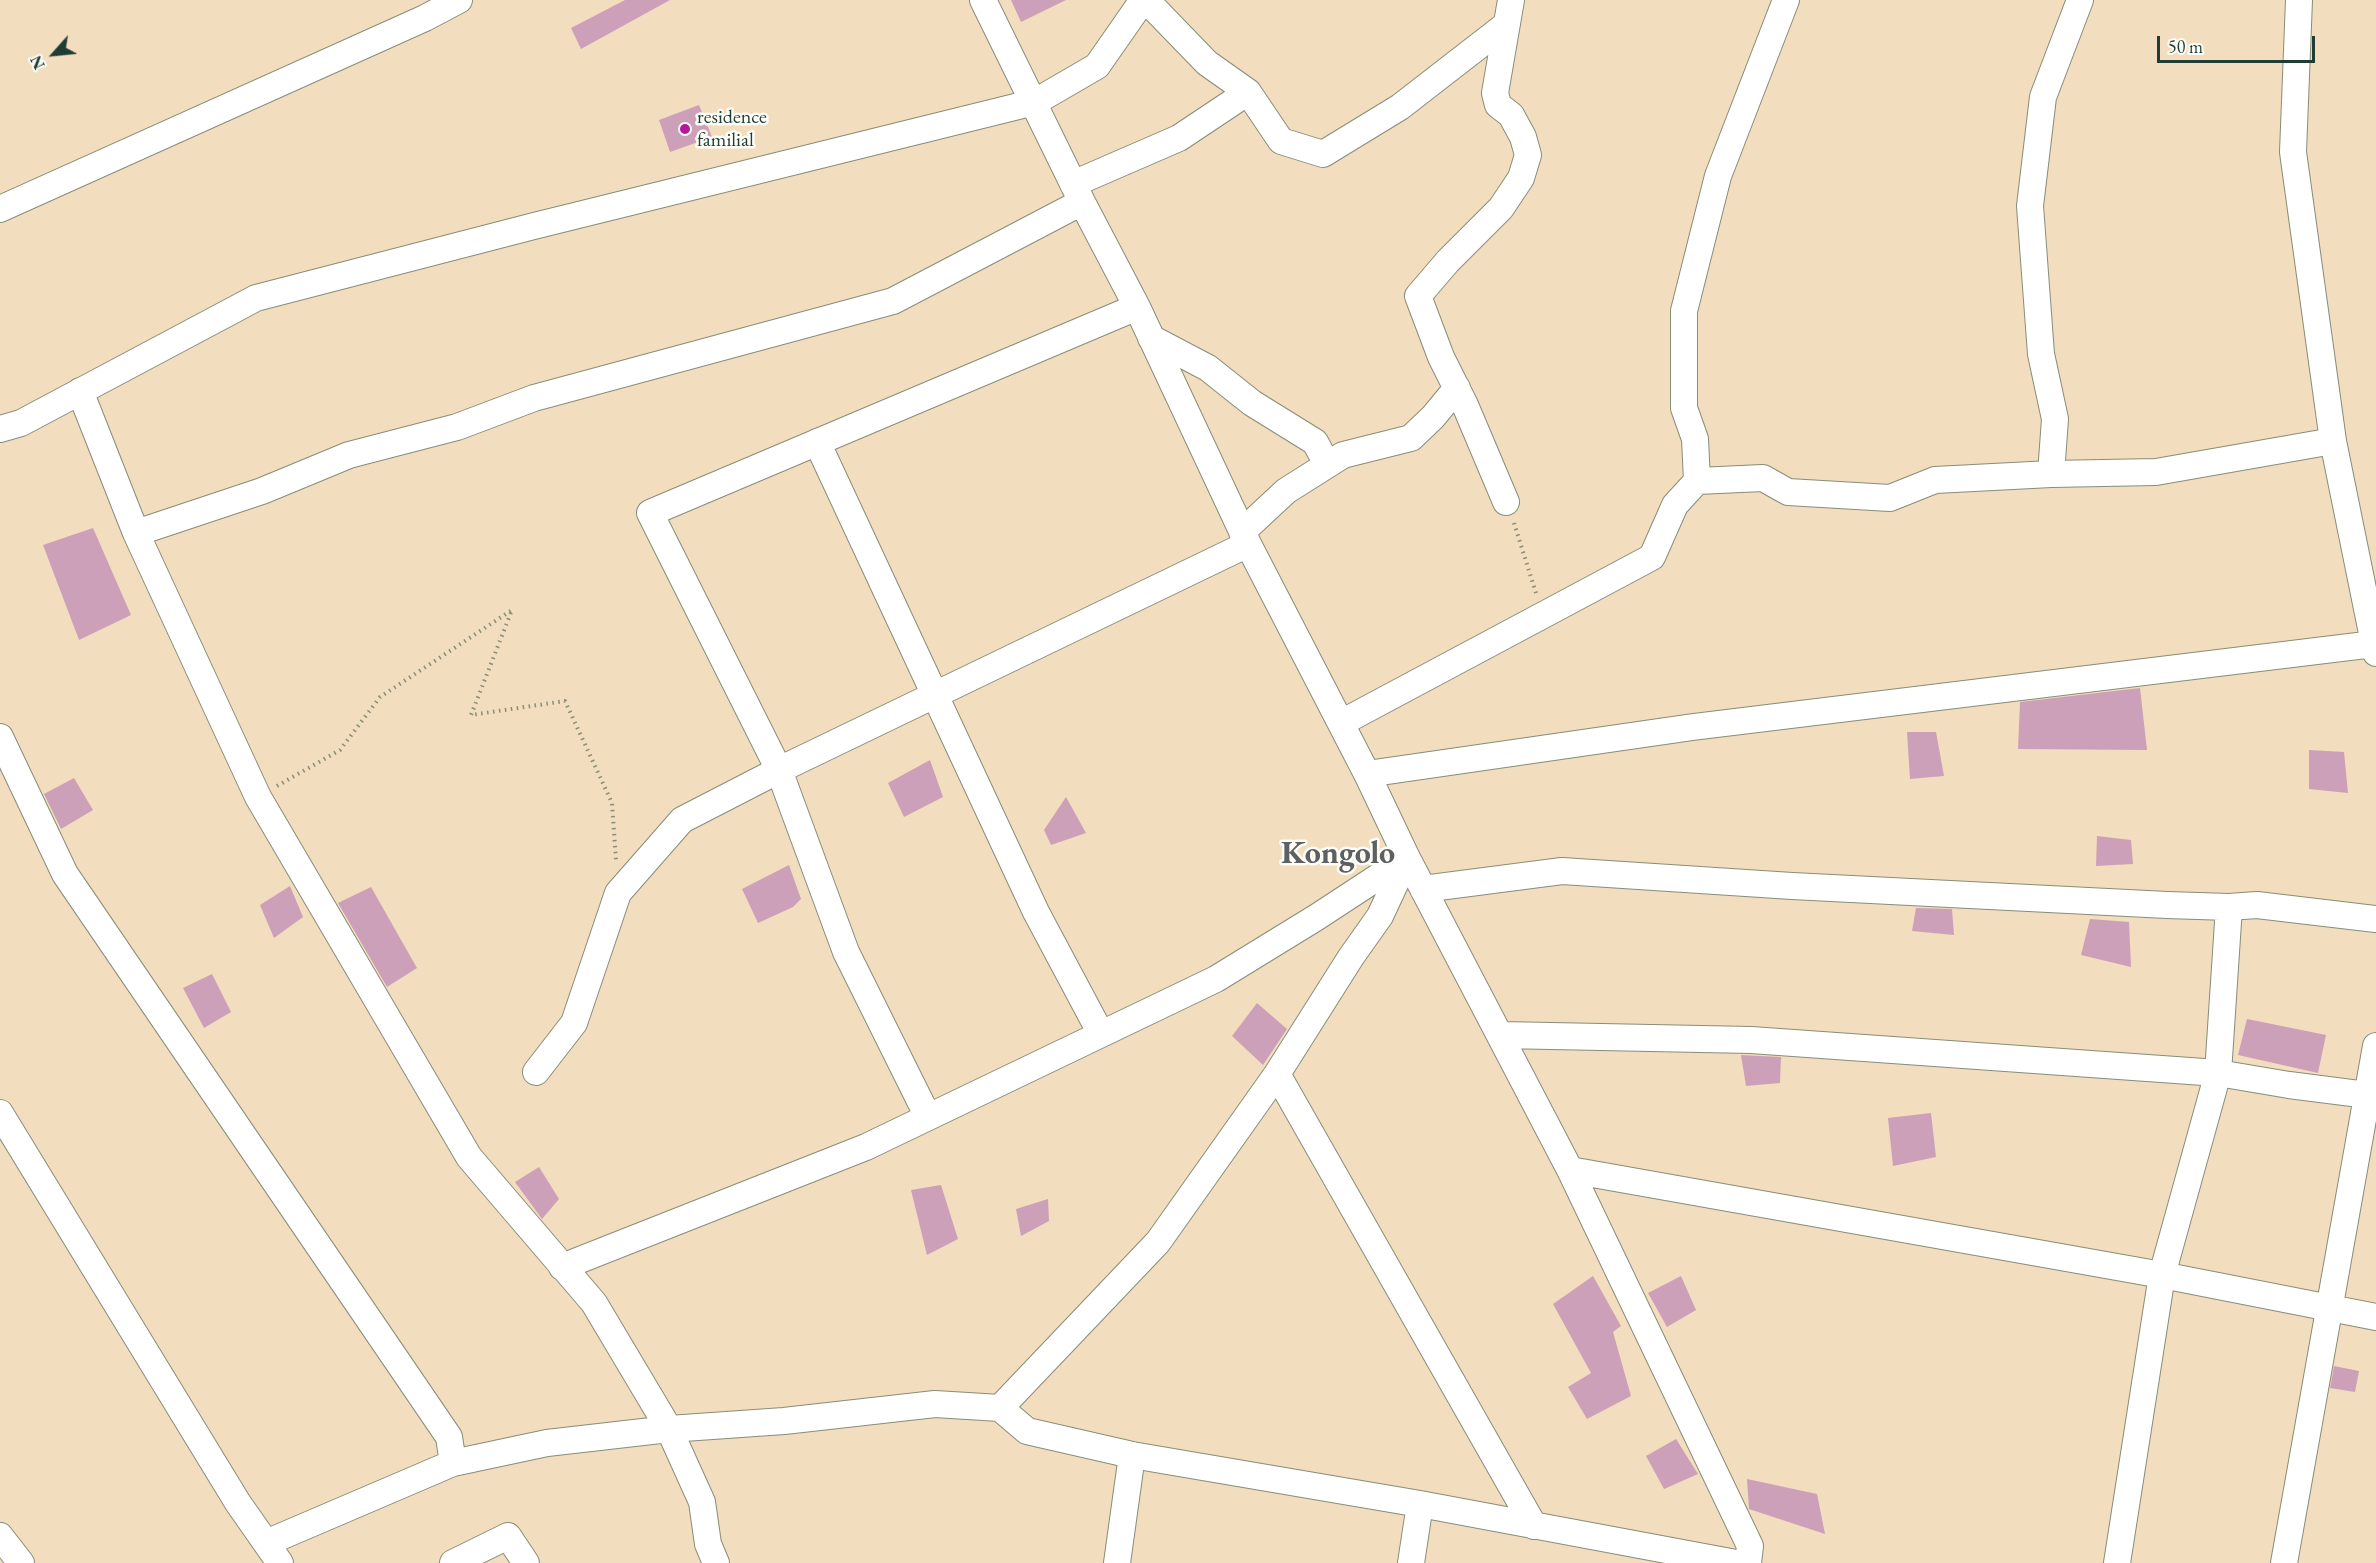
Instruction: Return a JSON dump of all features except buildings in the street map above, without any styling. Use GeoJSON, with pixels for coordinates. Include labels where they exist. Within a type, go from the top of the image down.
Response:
{"type":"FeatureCollection","features":[{"type":"Feature","properties":{"kind":"street"},"geometry":{"type":"LineString","coordinates":[[0,209],[425,18],[459,0]]}},
{"type":"Feature","properties":{"kind":"street"},"geometry":{"type":"LineString","coordinates":[[983,0],[1035,102],[1077,193],[1137,307],[1245,538],[1368,774],[1407,858],[1570,1170],[1750,1546],[1748,1563]]}},
{"type":"Feature","properties":{"kind":"street"},"geometry":{"type":"LineString","coordinates":[[0,429],[21,423],[256,298],[534,226],[1035,102],[1097,66],[1144,0],[1207,63],[1248,92],[1281,141],[1323,154],[1400,107],[1509,12]]}},
{"type":"Feature","properties":{"kind":"street"},"geometry":{"type":"LineString","coordinates":[[1697,481],[1695,438],[1684,408],[1684,311],[1718,176],[1786,0]]}},
{"type":"Feature","properties":{"kind":"street"},"geometry":{"type":"LineString","coordinates":[[2051,474],[2055,419],[2041,354],[2030,206],[2043,97],[2080,0]]}},
{"type":"Feature","properties":{"kind":"street"},"geometry":{"type":"LineString","coordinates":[[1368,774],[1693,727],[2375,649],[2333,441],[2293,152],[2299,0]]}},
{"type":"Feature","properties":{"kind":"street"},"geometry":{"type":"LineString","coordinates":[[1506,502],[1457,388],[1441,357],[1418,296],[1448,261],[1501,208],[1521,178],[1528,155],[1511,115],[1498,105],[1495,93],[1509,12]]}},
{"type":"Feature","properties":{"kind":"street"},"geometry":{"type":"LineString","coordinates":[[136,533],[262,491],[350,455],[457,427],[534,398],[893,301],[1077,193],[1179,138],[1248,92]]}},
{"type":"Feature","properties":{"kind":"street"},"geometry":{"type":"LineString","coordinates":[[928,1117],[846,952],[779,770],[651,513],[1137,307]]}},
{"type":"Feature","properties":{"kind":"street"},"geometry":{"type":"LineString","coordinates":[[1151,338],[1208,368],[1252,403],[1316,442],[1327,464]]}},
{"type":"Feature","properties":{"kind":"street"},"geometry":{"type":"LineString","coordinates":[[536,1072],[574,1023],[618,893],[682,820],[779,770],[934,696],[1245,538],[1286,491],[1343,455],[1411,438],[1433,417],[1457,388]]}},
{"type":"Feature","properties":{"kind":"street"},"geometry":{"type":"LineString","coordinates":[[80,391],[136,533],[258,796],[469,1156],[594,1303],[669,1429],[702,1502],[708,1544],[716,1563]]}},
{"type":"Feature","properties":{"kind":"street"},"geometry":{"type":"LineString","coordinates":[[1341,723],[1652,556],[1675,505],[1697,481],[1763,478],[1788,492],[1890,498],[1935,480],[2156,471],[2333,441]]}},
{"type":"Feature","properties":{"kind":"street"},"geometry":{"type":"LineString","coordinates":[[817,442],[1036,912],[1101,1034]]}},
{"type":"Feature","properties":{"kind":"street"},"geometry":{"type":"LineString","coordinates":[[0,737],[65,874],[449,1437],[453,1463]]}},
{"type":"Feature","properties":{"kind":"street"},"geometry":{"type":"LineString","coordinates":[[562,1266],[866,1147],[1216,979],[1407,858]]}},
{"type":"Feature","properties":{"kind":"street"},"geometry":{"type":"LineString","coordinates":[[1000,1408],[1158,1242],[1276,1074],[1380,916],[1407,858]]}},
{"type":"Feature","properties":{"kind":"street"},"geometry":{"type":"LineString","coordinates":[[1423,889],[1562,871],[1792,886],[2229,907],[2257,905],[2376,919]]}},
{"type":"Feature","properties":{"kind":"street"},"geometry":{"type":"LineString","coordinates":[[2117,1563],[2163,1275],[2218,1073],[2229,907]]}},
{"type":"Feature","properties":{"kind":"street"},"geometry":{"type":"LineString","coordinates":[[1501,1035],[1751,1040],[2218,1073],[2289,1085],[2372,1095]]}},
{"type":"Feature","properties":{"kind":"street"},"geometry":{"type":"LineString","coordinates":[[2284,1563],[2328,1309],[2372,1095],[2376,1046]]}},
{"type":"Feature","properties":{"kind":"street"},"geometry":{"type":"LineString","coordinates":[[1276,1074],[1534,1526]]}},
{"type":"Feature","properties":{"kind":"street"},"geometry":{"type":"LineString","coordinates":[[0,1113],[232,1493],[273,1553],[453,1463],[548,1443],[935,1404],[1000,1408],[1027,1431],[1132,1455],[1419,1504],[1736,1563]]}},
{"type":"Feature","properties":{"kind":"street"},"geometry":{"type":"LineString","coordinates":[[1570,1170],[2163,1275],[2376,1317]]}},
{"type":"Feature","properties":{"kind":"street"},"geometry":{"type":"LineString","coordinates":[[1117,1563],[1132,1455]]}},
{"type":"Feature","properties":{"kind":"street"},"geometry":{"type":"LineString","coordinates":[[1412,1563],[1419,1504]]}},
{"type":"Feature","properties":{"kind":"street"},"geometry":{"type":"LineString","coordinates":[[0,1536],[21,1563]]}},
{"type":"Feature","properties":{"kind":"street"},"geometry":{"type":"LineString","coordinates":[[453,1563],[508,1536],[526,1563]]}},
{"type":"Feature","properties":{"kind":"path"},"geometry":{"type":"LineString","coordinates":[[1506,502],[1522,543],[1542,616]]}},
{"type":"Feature","properties":{"kind":"path"},"geometry":{"type":"LineString","coordinates":[[258,796],[340,750],[380,697],[512,610],[471,715],[565,701],[612,804],[618,893]]}},
{"type":"Feature","properties":{"kind":"place","name":"residence familial"},"geometry":{"type":"Point","coordinates":[685,129]}},
{"type":"Feature","properties":{"kind":"district","name":"Kongolo"},"geometry":{"type":"Point","coordinates":[1338,854]}}]}
